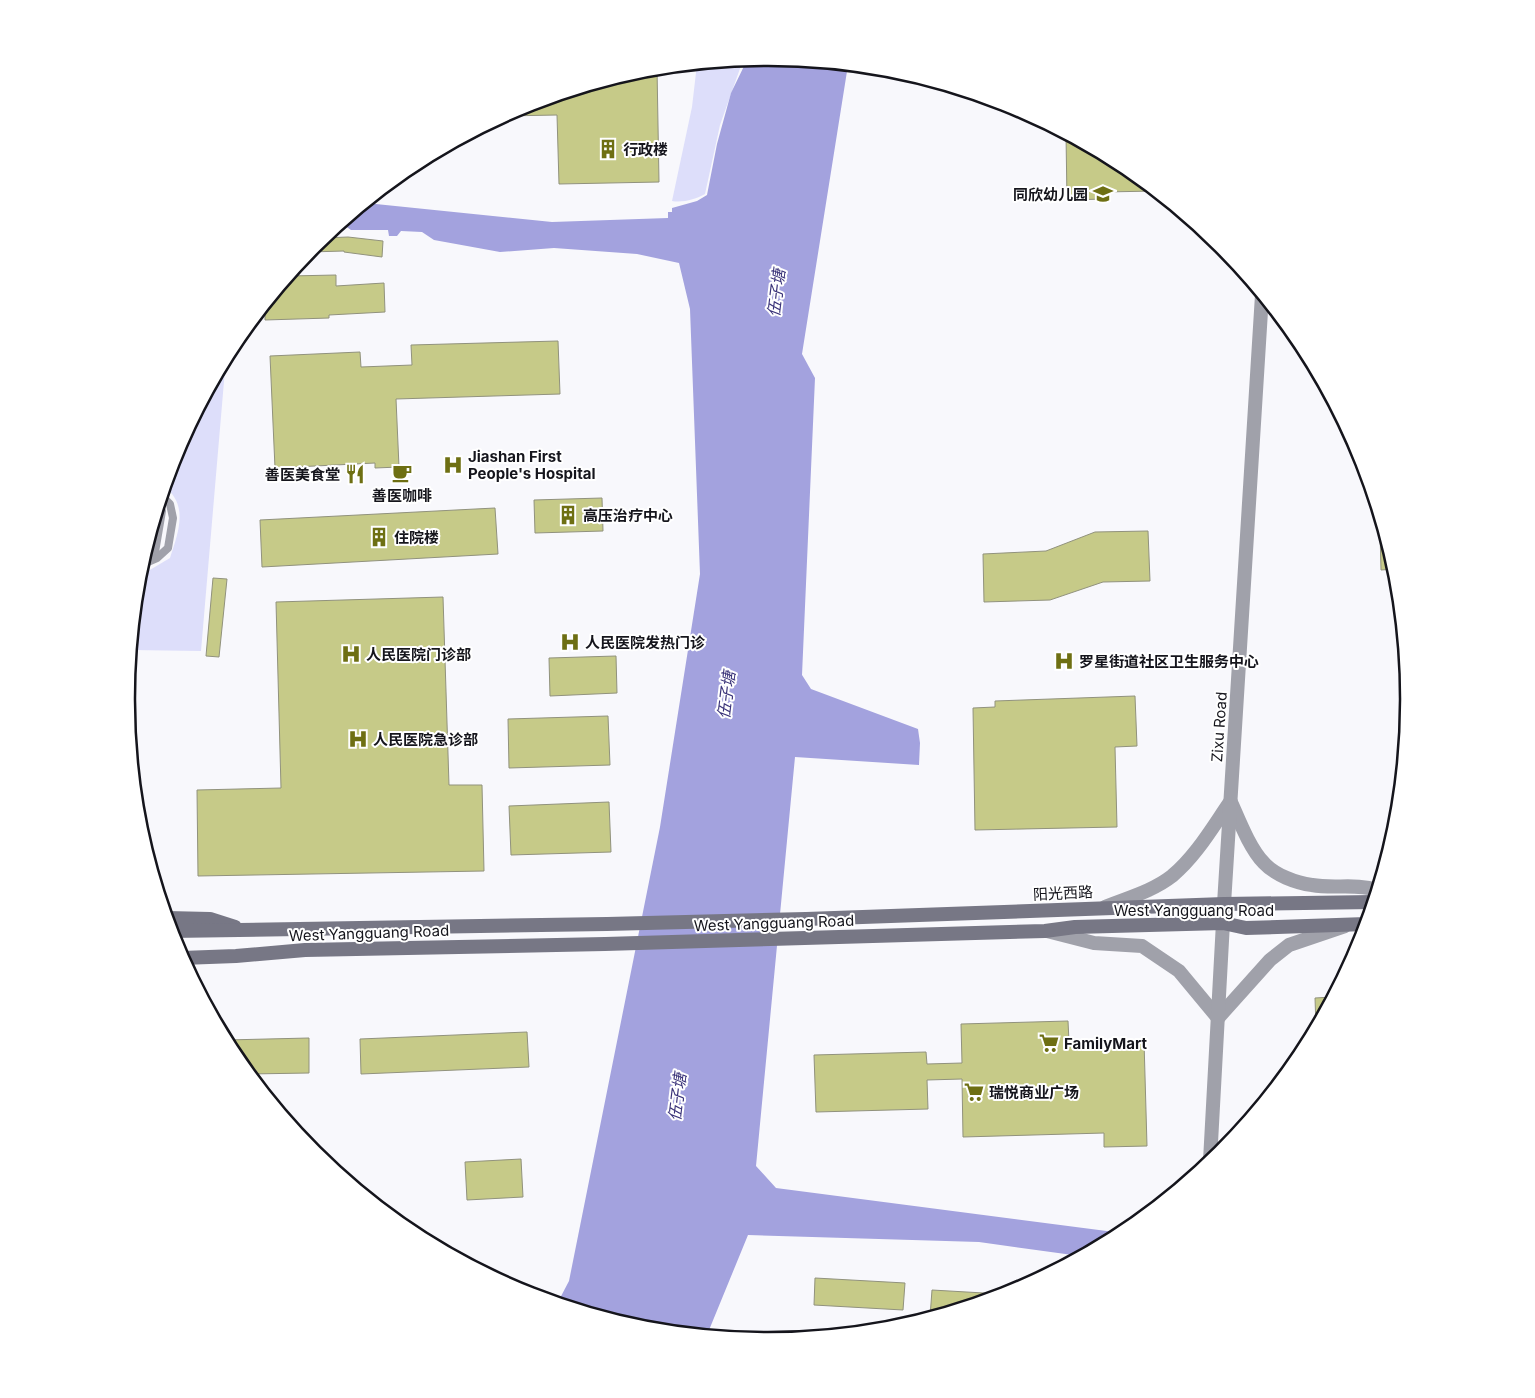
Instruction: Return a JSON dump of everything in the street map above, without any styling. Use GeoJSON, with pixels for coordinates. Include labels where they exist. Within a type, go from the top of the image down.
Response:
{"type":"FeatureCollection","features":[{"type":"Feature","properties":{"kind":"main road","name":"West Yangguang Road"},"geometry":{"type":"LineString","coordinates":[[179,931],[607,924],[1224,904],[1367,902]]}},
{"type":"Feature","properties":{"kind":"main road"},"geometry":{"type":"LineString","coordinates":[[174,918],[210,919],[248,930]]}},
{"type":"Feature","properties":{"kind":"main road","name":"West Yangguang Road"},"geometry":{"type":"LineString","coordinates":[[191,958],[305,950],[605,944],[1045,931],[1075,927],[1223,923],[1246,928],[1359,924]]}},
{"type":"Feature","properties":{"kind":"street","name":"Zixu Road"},"geometry":{"type":"LineString","coordinates":[[1211,1150],[1261,305]]}},
{"type":"Feature","properties":{"kind":"street"},"geometry":{"type":"LineString","coordinates":[[1101,908],[1143,892],[1171,876],[1196,851],[1231,802],[1248,839],[1264,863],[1285,878],[1312,885],[1366,886],[1371,888]]}},
{"type":"Feature","properties":{"kind":"street"},"geometry":{"type":"LineString","coordinates":[[1045,931],[1094,943],[1142,946],[1179,971],[1218,1018],[1265,966],[1289,945],[1350,924]]}},
{"type":"Feature","properties":{"kind":"lane"},"geometry":{"type":"LineString","coordinates":[[150,561],[157,558],[168,548],[173,518],[170,504],[167,501]]}},
{"type":"Feature","properties":{"kind":"lane"},"geometry":{"type":"LineString","coordinates":[[152,555],[155,552],[161,520]]}},
{"type":"Feature","properties":{"kind":"shaded area"},"geometry":{"type":"Polygon","coordinates":[[[740,67],[720,125],[705,194],[689,200],[672,201],[692,107],[696,71],[740,67]]]}},
{"type":"Feature","properties":{"kind":"shaded area"},"geometry":{"type":"Polygon","coordinates":[[[225,375],[201,651],[137,650],[140,616],[148,571],[170,558],[176,539],[180,520],[177,503],[170,492],[183,457],[200,419],[225,375]]]}},
{"type":"Feature","properties":{"kind":"water","name":"伍子塘"},"geometry":{"type":"Polygon","coordinates":[[[768,66],[847,72],[802,354],[815,378],[802,675],[811,689],[918,729],[920,743],[919,765],[795,757],[756,1166],[776,1188],[1109,1231],[1069,1255],[979,1242],[748,1235],[710,1328],[644,1320],[561,1297],[569,1281],[660,827],[700,574],[690,309],[679,263],[637,254],[554,248],[500,252],[434,240],[422,232],[401,231],[397,236],[389,236],[388,230],[351,230],[346,227],[374,204],[552,222],[668,218],[668,212],[672,212],[672,208],[697,201],[707,195],[717,144],[731,93],[744,67],[768,66]]]}},
{"type":"Feature","properties":{"kind":"building","name":"行政楼"},"geometry":{"type":"Polygon","coordinates":[[[657,76],[659,182],[559,184],[557,115],[522,116],[604,88],[657,76]]]}},
{"type":"Feature","properties":{"kind":"building"},"geometry":{"type":"Polygon","coordinates":[[[1066,142],[1084,151],[1145,191],[1104,192],[1104,199],[1067,200],[1066,142]]]}},
{"type":"Feature","properties":{"kind":"building"},"geometry":{"type":"Polygon","coordinates":[[[335,238],[383,241],[382,257],[344,251],[320,252],[335,238]]]}},
{"type":"Feature","properties":{"kind":"building"},"geometry":{"type":"Polygon","coordinates":[[[336,275],[336,286],[384,283],[385,312],[329,315],[329,318],[265,320],[265,315],[298,276],[336,275]]]}},
{"type":"Feature","properties":{"kind":"building"},"geometry":{"type":"Polygon","coordinates":[[[558,341],[560,394],[396,399],[399,467],[375,468],[375,463],[275,468],[270,356],[360,352],[361,367],[412,365],[411,345],[558,341]]]}},
{"type":"Feature","properties":{"kind":"building","name":"高压治疗中心"},"geometry":{"type":"Polygon","coordinates":[[[602,498],[603,531],[535,533],[534,500],[602,498]]]}},
{"type":"Feature","properties":{"kind":"building","name":"住院楼"},"geometry":{"type":"Polygon","coordinates":[[[495,508],[498,554],[262,567],[260,520],[495,508]]]}},
{"type":"Feature","properties":{"kind":"building"},"geometry":{"type":"Polygon","coordinates":[[[1148,531],[1150,581],[1103,582],[1050,600],[984,602],[983,554],[1046,551],[1095,532],[1148,531]]]}},
{"type":"Feature","properties":{"kind":"building"},"geometry":{"type":"Polygon","coordinates":[[[1380,541],[1387,570],[1381,570],[1380,541]]]}},
{"type":"Feature","properties":{"kind":"building"},"geometry":{"type":"Polygon","coordinates":[[[213,578],[227,579],[219,657],[206,656],[213,578]]]}},
{"type":"Feature","properties":{"kind":"building"},"geometry":{"type":"Polygon","coordinates":[[[443,597],[449,785],[482,785],[484,871],[198,876],[197,790],[281,788],[276,602],[443,597]]]}},
{"type":"Feature","properties":{"kind":"building"},"geometry":{"type":"Polygon","coordinates":[[[616,656],[617,693],[550,696],[549,658],[616,656]]]}},
{"type":"Feature","properties":{"kind":"building"},"geometry":{"type":"Polygon","coordinates":[[[1135,696],[1137,746],[1115,747],[1117,827],[975,830],[973,708],[995,707],[995,701],[1135,696]]]}},
{"type":"Feature","properties":{"kind":"building"},"geometry":{"type":"Polygon","coordinates":[[[608,716],[610,765],[509,768],[508,719],[608,716]]]}},
{"type":"Feature","properties":{"kind":"building"},"geometry":{"type":"Polygon","coordinates":[[[609,802],[611,852],[511,855],[509,806],[609,802]]]}},
{"type":"Feature","properties":{"kind":"building"},"geometry":{"type":"Polygon","coordinates":[[[1325,997],[1316,1014],[1315,998],[1325,997]]]}},
{"type":"Feature","properties":{"kind":"building"},"geometry":{"type":"Polygon","coordinates":[[[1068,1021],[1069,1042],[1144,1041],[1147,1146],[1104,1147],[1104,1133],[963,1137],[962,1079],[927,1080],[928,1109],[816,1112],[814,1055],[926,1052],[927,1064],[962,1063],[961,1024],[1068,1021]]]}},
{"type":"Feature","properties":{"kind":"building"},"geometry":{"type":"Polygon","coordinates":[[[527,1032],[529,1067],[361,1074],[360,1039],[527,1032]]]}},
{"type":"Feature","properties":{"kind":"building"},"geometry":{"type":"Polygon","coordinates":[[[309,1038],[309,1073],[258,1074],[234,1040],[309,1038]]]}},
{"type":"Feature","properties":{"kind":"building"},"geometry":{"type":"Polygon","coordinates":[[[521,1159],[523,1197],[467,1200],[465,1162],[521,1159]]]}},
{"type":"Feature","properties":{"kind":"building"},"geometry":{"type":"Polygon","coordinates":[[[815,1278],[905,1283],[903,1310],[814,1305],[815,1278]]]}},
{"type":"Feature","properties":{"kind":"building"},"geometry":{"type":"Polygon","coordinates":[[[932,1290],[985,1293],[971,1298],[931,1310],[932,1290]]]}},
{"type":"Feature","properties":{"kind":"place","name":"行政楼"},"geometry":{"type":"Point","coordinates":[608,149]}},
{"type":"Feature","properties":{"kind":"place","name":"同欣幼儿园"},"geometry":{"type":"Point","coordinates":[1103,194]}},
{"type":"Feature","properties":{"kind":"place","name":"Jiashan First People's Hospital"},"geometry":{"type":"Point","coordinates":[453,465]}},
{"type":"Feature","properties":{"kind":"place","name":"善医咖啡"},"geometry":{"type":"Point","coordinates":[402,473]}},
{"type":"Feature","properties":{"kind":"place","name":"善医美食堂"},"geometry":{"type":"Point","coordinates":[355,474]}},
{"type":"Feature","properties":{"kind":"place","name":"高压治疗中心"},"geometry":{"type":"Point","coordinates":[568,515]}},
{"type":"Feature","properties":{"kind":"place","name":"住院楼"},"geometry":{"type":"Point","coordinates":[379,537]}},
{"type":"Feature","properties":{"kind":"place","name":"人民医院发热门诊"},"geometry":{"type":"Point","coordinates":[570,642]}},
{"type":"Feature","properties":{"kind":"place","name":"人民医院门诊部"},"geometry":{"type":"Point","coordinates":[351,654]}},
{"type":"Feature","properties":{"kind":"place","name":"罗星街道社区卫生服务中心"},"geometry":{"type":"Point","coordinates":[1064,661]}},
{"type":"Feature","properties":{"kind":"place","name":"人民医院急诊部"},"geometry":{"type":"Point","coordinates":[358,739]}},
{"type":"Feature","properties":{"kind":"place","name":"FamilyMart"},"geometry":{"type":"Point","coordinates":[1049,1043]}},
{"type":"Feature","properties":{"kind":"place","name":"瑞悦商业广场"},"geometry":{"type":"Point","coordinates":[974,1092]}}]}
